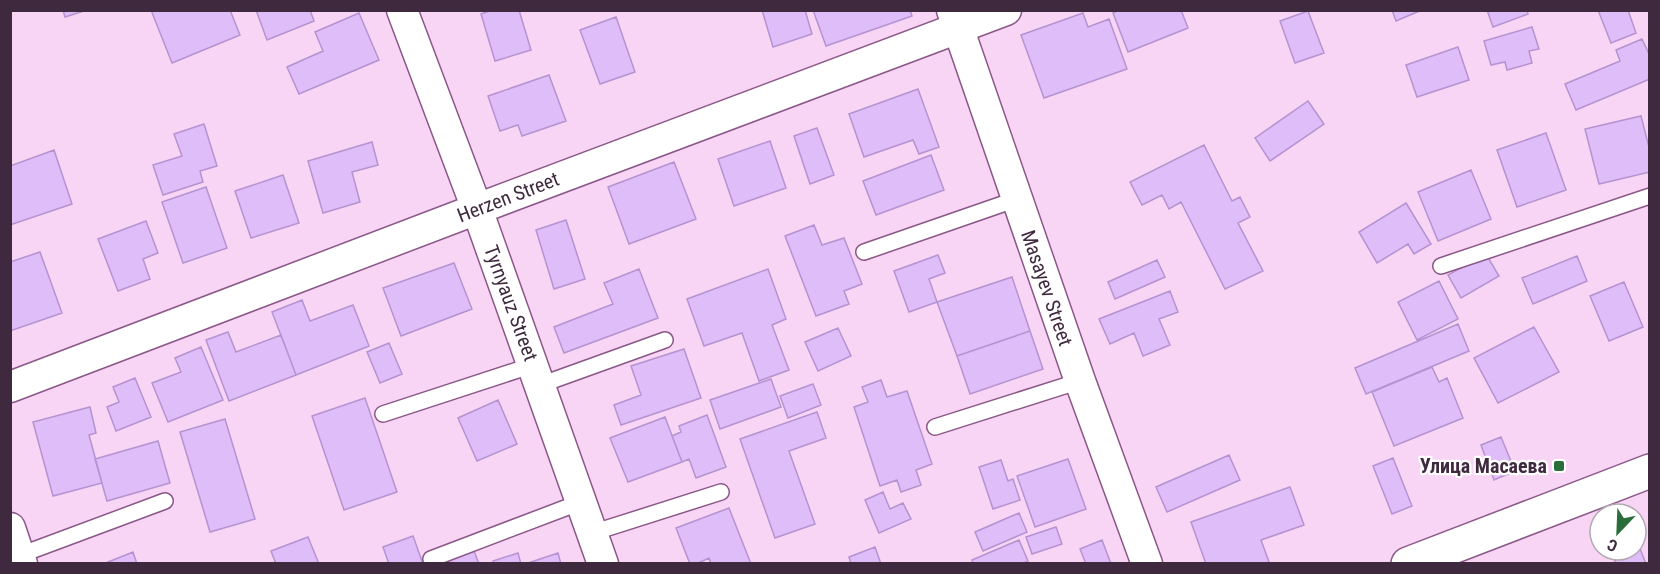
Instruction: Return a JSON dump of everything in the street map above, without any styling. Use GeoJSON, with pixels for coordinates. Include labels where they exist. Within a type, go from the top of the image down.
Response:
{"type":"FeatureCollection","features":[{"type":"Feature","properties":{"kind":"main road"},"geometry":{"type":"LineString","coordinates":[[1408,564],[1650,471]]}},
{"type":"Feature","properties":{"kind":"street","name":"Tyrnyauz Street"},"geometry":{"type":"LineString","coordinates":[[402,10],[477,209],[603,564]]}},
{"type":"Feature","properties":{"kind":"street","name":"Herzen Street"},"geometry":{"type":"LineString","coordinates":[[10,387],[477,209],[955,19],[1006,10]]}},
{"type":"Feature","properties":{"kind":"street","name":"Masayev Street"},"geometry":{"type":"LineString","coordinates":[[955,19],[1080,381],[1147,564]]}},
{"type":"Feature","properties":{"kind":"lane"},"geometry":{"type":"LineString","coordinates":[[1441,266],[1650,196]]}},
{"type":"Feature","properties":{"kind":"lane"},"geometry":{"type":"LineString","coordinates":[[864,252],[1017,199]]}},
{"type":"Feature","properties":{"kind":"lane"},"geometry":{"type":"LineString","coordinates":[[383,414],[665,340]]}},
{"type":"Feature","properties":{"kind":"lane"},"geometry":{"type":"LineString","coordinates":[[935,427],[1080,381]]}},
{"type":"Feature","properties":{"kind":"lane"},"geometry":{"type":"LineString","coordinates":[[592,533],[721,492]]}},
{"type":"Feature","properties":{"kind":"lane"},"geometry":{"type":"LineString","coordinates":[[18,549],[165,501]]}},
{"type":"Feature","properties":{"kind":"lane"},"geometry":{"type":"LineString","coordinates":[[431,559],[581,502]]}},
{"type":"Feature","properties":{"kind":"building"},"geometry":{"type":"Polygon","coordinates":[[[63,10],[87,10],[65,17],[63,10]]]}},
{"type":"Feature","properties":{"kind":"building"},"geometry":{"type":"Polygon","coordinates":[[[151,10],[230,10],[240,35],[172,63],[151,10]]]}},
{"type":"Feature","properties":{"kind":"building"},"geometry":{"type":"Polygon","coordinates":[[[256,10],[310,10],[314,21],[267,40],[256,10]]]}},
{"type":"Feature","properties":{"kind":"building"},"geometry":{"type":"Polygon","coordinates":[[[492,10],[519,10],[531,50],[495,61],[481,14],[492,10]]]}},
{"type":"Feature","properties":{"kind":"building"},"geometry":{"type":"Polygon","coordinates":[[[762,10],[805,10],[812,34],[773,47],[762,10]]]}},
{"type":"Feature","properties":{"kind":"building"},"geometry":{"type":"Polygon","coordinates":[[[813,10],[910,10],[912,16],[826,46],[813,10]]]}},
{"type":"Feature","properties":{"kind":"building"},"geometry":{"type":"Polygon","coordinates":[[[1119,10],[1181,10],[1188,28],[1128,52],[1113,13],[1119,10]]]}},
{"type":"Feature","properties":{"kind":"building"},"geometry":{"type":"Polygon","coordinates":[[[1392,10],[1422,10],[1396,21],[1392,10]]]}},
{"type":"Feature","properties":{"kind":"building"},"geometry":{"type":"Polygon","coordinates":[[[1487,10],[1527,10],[1528,14],[1493,27],[1487,10]]]}},
{"type":"Feature","properties":{"kind":"building"},"geometry":{"type":"Polygon","coordinates":[[[1598,10],[1628,10],[1636,33],[1611,43],[1598,10]]]}},
{"type":"Feature","properties":{"kind":"building"},"geometry":{"type":"Polygon","coordinates":[[[1308,11],[1324,53],[1295,63],[1280,21],[1308,11]]]}},
{"type":"Feature","properties":{"kind":"building"},"geometry":{"type":"Polygon","coordinates":[[[359,13],[379,60],[299,94],[287,67],[323,51],[315,32],[359,13]]]}},
{"type":"Feature","properties":{"kind":"building"},"geometry":{"type":"Polygon","coordinates":[[[1083,13],[1088,27],[1109,19],[1127,69],[1044,98],[1021,35],[1083,13]]]}},
{"type":"Feature","properties":{"kind":"building"},"geometry":{"type":"Polygon","coordinates":[[[616,17],[635,72],[600,84],[580,30],[616,17]]]}},
{"type":"Feature","properties":{"kind":"building"},"geometry":{"type":"Polygon","coordinates":[[[1532,27],[1539,49],[1529,51],[1532,63],[1507,70],[1505,62],[1491,65],[1484,41],[1532,27]]]}},
{"type":"Feature","properties":{"kind":"building"},"geometry":{"type":"Polygon","coordinates":[[[1642,39],[1650,56],[1650,79],[1576,110],[1565,84],[1620,61],[1616,50],[1642,39]]]}},
{"type":"Feature","properties":{"kind":"building"},"geometry":{"type":"Polygon","coordinates":[[[1458,47],[1469,80],[1417,97],[1406,65],[1458,47]]]}},
{"type":"Feature","properties":{"kind":"building"},"geometry":{"type":"Polygon","coordinates":[[[549,75],[566,121],[522,136],[518,125],[500,131],[488,96],[549,75]]]}},
{"type":"Feature","properties":{"kind":"building"},"geometry":{"type":"Polygon","coordinates":[[[918,89],[939,147],[919,154],[913,140],[864,157],[849,114],[918,89]]]}},
{"type":"Feature","properties":{"kind":"building"},"geometry":{"type":"Polygon","coordinates":[[[1308,101],[1324,124],[1270,161],[1255,138],[1308,101]]]}},
{"type":"Feature","properties":{"kind":"building"},"geometry":{"type":"Polygon","coordinates":[[[1641,116],[1650,151],[1650,172],[1599,184],[1585,129],[1641,116]]]}},
{"type":"Feature","properties":{"kind":"building"},"geometry":{"type":"Polygon","coordinates":[[[204,124],[217,166],[200,171],[203,182],[163,195],[153,165],[182,156],[174,134],[204,124]]]}},
{"type":"Feature","properties":{"kind":"building"},"geometry":{"type":"Polygon","coordinates":[[[817,128],[834,175],[810,184],[794,136],[817,128]]]}},
{"type":"Feature","properties":{"kind":"building"},"geometry":{"type":"Polygon","coordinates":[[[1546,133],[1566,190],[1517,207],[1497,150],[1546,133]]]}},
{"type":"Feature","properties":{"kind":"building"},"geometry":{"type":"Polygon","coordinates":[[[770,141],[786,188],[734,206],[718,159],[770,141]]]}},
{"type":"Feature","properties":{"kind":"building"},"geometry":{"type":"Polygon","coordinates":[[[372,142],[378,165],[352,172],[360,202],[323,213],[308,161],[372,142]]]}},
{"type":"Feature","properties":{"kind":"building"},"geometry":{"type":"Polygon","coordinates":[[[1204,145],[1232,201],[1240,197],[1250,217],[1238,223],[1263,271],[1225,289],[1181,202],[1169,209],[1162,195],[1142,205],[1130,182],[1204,145]]]}},
{"type":"Feature","properties":{"kind":"building"},"geometry":{"type":"Polygon","coordinates":[[[54,150],[72,204],[10,225],[10,166],[54,150]]]}},
{"type":"Feature","properties":{"kind":"building"},"geometry":{"type":"Polygon","coordinates":[[[931,155],[944,190],[876,215],[863,181],[931,155]]]}},
{"type":"Feature","properties":{"kind":"building"},"geometry":{"type":"Polygon","coordinates":[[[674,162],[696,219],[629,244],[608,187],[674,162]]]}},
{"type":"Feature","properties":{"kind":"building"},"geometry":{"type":"Polygon","coordinates":[[[1471,170],[1491,219],[1438,241],[1418,192],[1471,170]]]}},
{"type":"Feature","properties":{"kind":"building"},"geometry":{"type":"Polygon","coordinates":[[[283,175],[299,223],[251,238],[235,191],[283,175]]]}},
{"type":"Feature","properties":{"kind":"building"},"geometry":{"type":"Polygon","coordinates":[[[206,187],[227,248],[183,263],[162,202],[206,187]]]}},
{"type":"Feature","properties":{"kind":"building"},"geometry":{"type":"Polygon","coordinates":[[[1406,203],[1431,244],[1414,254],[1408,244],[1377,263],[1359,232],[1406,203]]]}},
{"type":"Feature","properties":{"kind":"building"},"geometry":{"type":"Polygon","coordinates":[[[566,220],[585,279],[554,289],[536,230],[566,220]]]}},
{"type":"Feature","properties":{"kind":"building"},"geometry":{"type":"Polygon","coordinates":[[[146,221],[158,253],[143,259],[150,279],[118,291],[98,239],[146,221]]]}},
{"type":"Feature","properties":{"kind":"building"},"geometry":{"type":"Polygon","coordinates":[[[814,225],[822,245],[844,238],[862,284],[844,291],[849,304],[816,316],[785,236],[814,225]]]}},
{"type":"Feature","properties":{"kind":"building"},"geometry":{"type":"Polygon","coordinates":[[[40,252],[62,313],[10,331],[10,262],[40,252]]]}},
{"type":"Feature","properties":{"kind":"building"},"geometry":{"type":"Polygon","coordinates":[[[1486,254],[1499,276],[1461,298],[1448,275],[1486,254]]]}},
{"type":"Feature","properties":{"kind":"building"},"geometry":{"type":"Polygon","coordinates":[[[938,255],[945,273],[929,279],[937,302],[909,312],[894,271],[938,255]]]}},
{"type":"Feature","properties":{"kind":"building"},"geometry":{"type":"Polygon","coordinates":[[[1577,256],[1587,281],[1533,304],[1522,278],[1577,256]]]}},
{"type":"Feature","properties":{"kind":"building"},"geometry":{"type":"Polygon","coordinates":[[[1157,260],[1165,277],[1115,299],[1108,282],[1157,260]]]}},
{"type":"Feature","properties":{"kind":"building"},"geometry":{"type":"Polygon","coordinates":[[[454,263],[472,309],[401,336],[383,288],[454,263]]]}},
{"type":"Feature","properties":{"kind":"building"},"geometry":{"type":"Polygon","coordinates":[[[639,269],[658,318],[564,353],[554,327],[613,304],[604,283],[639,269]]]}},
{"type":"Feature","properties":{"kind":"building"},"geometry":{"type":"Polygon","coordinates":[[[768,269],[786,319],[772,325],[789,370],[759,381],[742,333],[704,346],[687,299],[768,269]]]}},
{"type":"Feature","properties":{"kind":"building"},"geometry":{"type":"Polygon","coordinates":[[[1012,277],[1030,331],[957,356],[937,302],[1012,277]]]}},
{"type":"Feature","properties":{"kind":"building"},"geometry":{"type":"Polygon","coordinates":[[[1439,281],[1458,319],[1417,340],[1398,302],[1439,281]]]}},
{"type":"Feature","properties":{"kind":"building"},"geometry":{"type":"Polygon","coordinates":[[[1624,282],[1643,327],[1609,341],[1590,296],[1624,282]]]}},
{"type":"Feature","properties":{"kind":"building"},"geometry":{"type":"Polygon","coordinates":[[[1170,291],[1178,312],[1159,319],[1170,345],[1143,356],[1134,333],[1110,344],[1099,319],[1170,291]]]}},
{"type":"Feature","properties":{"kind":"building"},"geometry":{"type":"Polygon","coordinates":[[[302,300],[310,321],[353,305],[369,346],[296,375],[272,312],[302,300]]]}},
{"type":"Feature","properties":{"kind":"building"},"geometry":{"type":"Polygon","coordinates":[[[1458,324],[1469,351],[1366,394],[1355,368],[1458,324]]]}},
{"type":"Feature","properties":{"kind":"building"},"geometry":{"type":"Polygon","coordinates":[[[1534,327],[1559,372],[1498,403],[1474,358],[1534,327]]]}},
{"type":"Feature","properties":{"kind":"building"},"geometry":{"type":"Polygon","coordinates":[[[838,328],[851,356],[818,371],[805,342],[838,328]]]}},
{"type":"Feature","properties":{"kind":"building"},"geometry":{"type":"Polygon","coordinates":[[[1030,331],[1043,369],[970,394],[957,356],[1030,331]]]}},
{"type":"Feature","properties":{"kind":"building"},"geometry":{"type":"Polygon","coordinates":[[[228,332],[236,352],[281,335],[296,375],[229,401],[206,340],[228,332]]]}},
{"type":"Feature","properties":{"kind":"building"},"geometry":{"type":"Polygon","coordinates":[[[389,343],[402,374],[380,383],[367,352],[389,343]]]}},
{"type":"Feature","properties":{"kind":"building"},"geometry":{"type":"Polygon","coordinates":[[[201,347],[223,400],[168,422],[152,383],[181,372],[175,358],[201,347]]]}},
{"type":"Feature","properties":{"kind":"building"},"geometry":{"type":"Polygon","coordinates":[[[684,349],[701,398],[621,425],[614,405],[641,395],[631,366],[684,349]]]}},
{"type":"Feature","properties":{"kind":"building"},"geometry":{"type":"Polygon","coordinates":[[[1432,367],[1439,382],[1447,378],[1463,418],[1394,446],[1372,392],[1432,367]]]}},
{"type":"Feature","properties":{"kind":"building"},"geometry":{"type":"Polygon","coordinates":[[[135,378],[151,417],[116,431],[107,407],[119,402],[113,387],[135,378]]]}},
{"type":"Feature","properties":{"kind":"building"},"geometry":{"type":"Polygon","coordinates":[[[771,379],[781,407],[720,429],[710,400],[771,379]]]}},
{"type":"Feature","properties":{"kind":"building"},"geometry":{"type":"Polygon","coordinates":[[[881,380],[887,397],[907,391],[932,464],[916,470],[921,485],[901,492],[897,480],[880,486],[854,407],[868,402],[862,387],[881,380]]]}},
{"type":"Feature","properties":{"kind":"building"},"geometry":{"type":"Polygon","coordinates":[[[813,384],[821,405],[788,418],[780,396],[813,384]]]}},
{"type":"Feature","properties":{"kind":"building"},"geometry":{"type":"Polygon","coordinates":[[[365,398],[397,492],[344,510],[312,416],[365,398]]]}},
{"type":"Feature","properties":{"kind":"building"},"geometry":{"type":"Polygon","coordinates":[[[498,400],[517,444],[477,461],[458,418],[498,400]]]}},
{"type":"Feature","properties":{"kind":"building"},"geometry":{"type":"Polygon","coordinates":[[[90,407],[96,433],[89,435],[102,483],[53,496],[33,422],[90,407]]]}},
{"type":"Feature","properties":{"kind":"building"},"geometry":{"type":"Polygon","coordinates":[[[817,412],[826,438],[789,451],[815,524],[775,538],[740,439],[817,412]]]}},
{"type":"Feature","properties":{"kind":"building"},"geometry":{"type":"Polygon","coordinates":[[[707,415],[726,467],[696,478],[689,459],[682,462],[672,436],[681,432],[679,426],[707,415]]]}},
{"type":"Feature","properties":{"kind":"building"},"geometry":{"type":"Polygon","coordinates":[[[665,417],[682,462],[628,482],[610,438],[665,417]]]}},
{"type":"Feature","properties":{"kind":"building"},"geometry":{"type":"Polygon","coordinates":[[[225,419],[255,519],[210,532],[180,432],[225,419]]]}},
{"type":"Feature","properties":{"kind":"building"},"geometry":{"type":"Polygon","coordinates":[[[1501,437],[1515,471],[1494,480],[1481,445],[1501,437]]]}},
{"type":"Feature","properties":{"kind":"building"},"geometry":{"type":"Polygon","coordinates":[[[158,441],[170,483],[107,501],[95,459],[158,441]]]}},
{"type":"Feature","properties":{"kind":"building"},"geometry":{"type":"Polygon","coordinates":[[[1229,455],[1240,480],[1167,512],[1156,487],[1229,455]]]}},
{"type":"Feature","properties":{"kind":"building"},"geometry":{"type":"Polygon","coordinates":[[[1393,458],[1412,506],[1392,514],[1373,466],[1393,458]]]}},
{"type":"Feature","properties":{"kind":"building"},"geometry":{"type":"Polygon","coordinates":[[[1068,459],[1086,509],[1035,527],[1017,476],[1068,459]]]}},
{"type":"Feature","properties":{"kind":"building"},"geometry":{"type":"Polygon","coordinates":[[[1001,460],[1008,481],[1013,479],[1020,500],[993,509],[979,467],[1001,460]]]}},
{"type":"Feature","properties":{"kind":"building"},"geometry":{"type":"Polygon","coordinates":[[[1290,487],[1304,525],[1261,540],[1269,562],[1265,564],[1206,564],[1191,522],[1290,487]]]}},
{"type":"Feature","properties":{"kind":"building"},"geometry":{"type":"Polygon","coordinates":[[[883,492],[890,509],[903,503],[911,519],[879,533],[865,500],[883,492]]]}},
{"type":"Feature","properties":{"kind":"building"},"geometry":{"type":"Polygon","coordinates":[[[729,508],[751,564],[711,564],[709,558],[696,564],[690,564],[676,528],[729,508]]]}},
{"type":"Feature","properties":{"kind":"building"},"geometry":{"type":"Polygon","coordinates":[[[1019,513],[1027,532],[983,551],[975,532],[1019,513]]]}},
{"type":"Feature","properties":{"kind":"building"},"geometry":{"type":"Polygon","coordinates":[[[1056,527],[1062,544],[1032,554],[1026,537],[1056,527]]]}},
{"type":"Feature","properties":{"kind":"building"},"geometry":{"type":"Polygon","coordinates":[[[413,536],[423,564],[389,564],[383,547],[413,536]]]}},
{"type":"Feature","properties":{"kind":"building"},"geometry":{"type":"Polygon","coordinates":[[[308,537],[319,564],[276,564],[271,551],[308,537]]]}},
{"type":"Feature","properties":{"kind":"building"},"geometry":{"type":"Polygon","coordinates":[[[1019,540],[1028,561],[1022,564],[973,564],[972,560],[1019,540]]]}},
{"type":"Feature","properties":{"kind":"building"},"geometry":{"type":"Polygon","coordinates":[[[1102,540],[1111,564],[1086,564],[1080,549],[1102,540]]]}},
{"type":"Feature","properties":{"kind":"building"},"geometry":{"type":"Polygon","coordinates":[[[875,547],[881,564],[851,564],[849,557],[875,547]]]}},
{"type":"Feature","properties":{"kind":"building"},"geometry":{"type":"Polygon","coordinates":[[[474,551],[479,564],[440,564],[440,562],[474,551]]]}},
{"type":"Feature","properties":{"kind":"building"},"geometry":{"type":"Polygon","coordinates":[[[133,552],[137,564],[103,564],[133,552]]]}},
{"type":"Feature","properties":{"kind":"building"},"geometry":{"type":"Polygon","coordinates":[[[518,553],[521,564],[494,564],[493,561],[518,553]]]}},
{"type":"Feature","properties":{"kind":"building"},"geometry":{"type":"Polygon","coordinates":[[[558,553],[561,564],[525,564],[558,553]]]}},
{"type":"Feature","properties":{"kind":"building"},"geometry":{"type":"Polygon","coordinates":[[[1615,562],[1645,562],[1646,564],[1616,564],[1615,562]]]}},
{"type":"Feature","properties":{"kind":"place","name":"Улица Масаева"},"geometry":{"type":"Point","coordinates":[1559,466]}}]}
